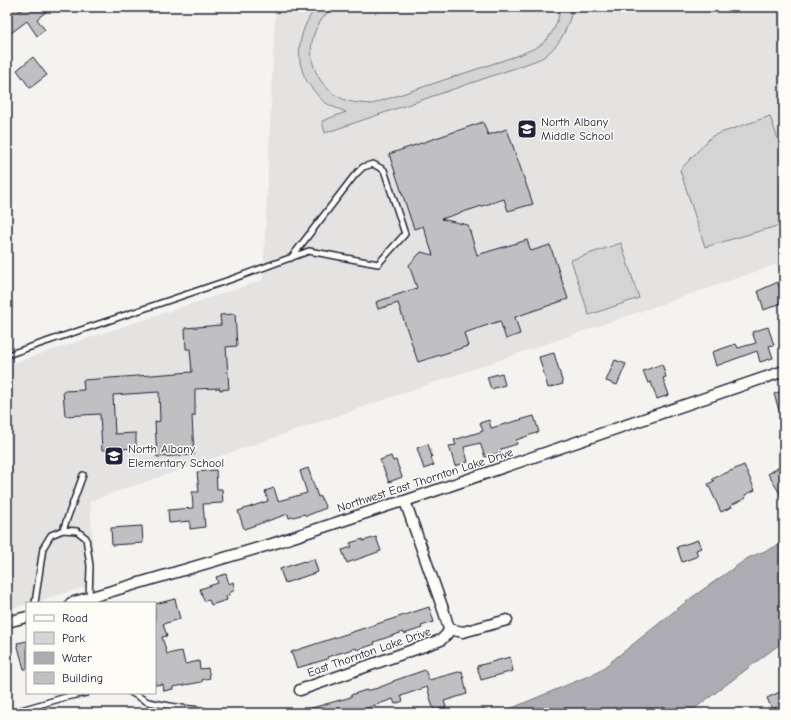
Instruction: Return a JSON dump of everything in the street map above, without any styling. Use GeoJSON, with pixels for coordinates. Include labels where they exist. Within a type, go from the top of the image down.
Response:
{"type":"FeatureCollection","features":[{"type":"Feature","properties":{"kind":"street","name":"Northwest East Thornton Lake Drive"},"geometry":{"type":"LineString","coordinates":[[75,602],[272,544],[405,501],[784,371]]}},
{"type":"Feature","properties":{"kind":"street"},"geometry":{"type":"LineString","coordinates":[[405,501],[450,629],[463,632],[507,620]]}},
{"type":"Feature","properties":{"kind":"street"},"geometry":{"type":"LineString","coordinates":[[7,622],[26,617]]}},
{"type":"Feature","properties":{"kind":"street","name":"East Thornton Lake Drive"},"geometry":{"type":"LineString","coordinates":[[300,690],[441,640],[450,629]]}},
{"type":"Feature","properties":{"kind":"lane"},"geometry":{"type":"LineString","coordinates":[[7,355],[232,279],[291,258],[309,251],[378,264],[406,234],[384,170],[373,164],[363,167],[354,176],[291,258]]}},
{"type":"Feature","properties":{"kind":"lane"},"geometry":{"type":"LineString","coordinates":[[63,530],[83,475]]}},
{"type":"Feature","properties":{"kind":"lane"},"geometry":{"type":"LineString","coordinates":[[34,602],[42,548],[51,535],[63,530],[77,531],[86,538],[90,566],[89,598]]}},
{"type":"Feature","properties":{"kind":"lane"},"geometry":{"type":"LineString","coordinates":[[11,713],[81,694]]}},
{"type":"Feature","properties":{"kind":"lane"},"geometry":{"type":"LineString","coordinates":[[134,694],[148,702],[201,710],[209,713]]}},
{"type":"Feature","properties":{"kind":"shaded area","name":"North Albany Middle School"},"geometry":{"type":"Polygon","coordinates":[[[282,7],[784,7],[784,262],[90,501],[95,584],[35,602],[26,602],[26,604],[7,610],[7,365],[263,280],[275,14],[282,7]]]}},
{"type":"Feature","properties":{"kind":"green space"},"geometry":{"type":"Polygon","coordinates":[[[317,7],[334,7],[319,23],[312,41],[312,61],[321,81],[336,96],[355,102],[372,104],[522,54],[537,47],[548,38],[554,29],[560,7],[573,7],[564,34],[551,51],[538,60],[325,133],[322,121],[346,112],[331,106],[322,100],[308,82],[303,72],[300,61],[301,38],[310,17],[317,7]]]}},
{"type":"Feature","properties":{"kind":"green space"},"geometry":{"type":"Polygon","coordinates":[[[770,116],[784,157],[784,224],[705,247],[680,170],[712,136],[770,116]]]}},
{"type":"Feature","properties":{"kind":"green space"},"geometry":{"type":"Polygon","coordinates":[[[621,243],[639,298],[589,315],[571,260],[621,243]]]}},
{"type":"Feature","properties":{"kind":"water"},"geometry":{"type":"Polygon","coordinates":[[[784,543],[784,641],[694,709],[685,713],[500,713],[598,672],[691,598],[748,558],[784,543]]]}},
{"type":"Feature","properties":{"kind":"building"},"geometry":{"type":"Polygon","coordinates":[[[7,7],[17,7],[20,11],[25,7],[52,7],[37,19],[45,30],[37,36],[27,21],[7,36],[7,7]]]}},
{"type":"Feature","properties":{"kind":"building"},"geometry":{"type":"Polygon","coordinates":[[[33,57],[47,75],[30,88],[17,70],[33,57]]]}},
{"type":"Feature","properties":{"kind":"building"},"geometry":{"type":"Polygon","coordinates":[[[483,122],[488,135],[507,129],[533,204],[508,211],[504,199],[441,219],[468,225],[477,255],[527,240],[531,251],[550,245],[568,299],[515,317],[520,334],[506,339],[500,321],[464,333],[468,346],[418,362],[398,303],[378,309],[376,302],[417,288],[409,265],[421,252],[433,255],[423,226],[414,229],[389,154],[483,122]]]}},
{"type":"Feature","properties":{"kind":"building"},"geometry":{"type":"Polygon","coordinates":[[[778,282],[784,294],[784,302],[764,310],[758,291],[778,282]]]}},
{"type":"Feature","properties":{"kind":"building"},"geometry":{"type":"Polygon","coordinates":[[[235,314],[237,346],[226,347],[229,389],[195,389],[195,416],[192,416],[194,455],[157,457],[155,422],[160,421],[159,392],[113,395],[115,434],[136,433],[136,448],[102,450],[100,414],[65,416],[63,391],[84,390],[83,380],[192,372],[190,349],[186,349],[185,328],[221,325],[220,315],[235,314]]]}},
{"type":"Feature","properties":{"kind":"building"},"geometry":{"type":"Polygon","coordinates":[[[768,327],[774,345],[769,346],[773,358],[760,362],[757,351],[716,366],[712,352],[736,344],[738,348],[756,343],[752,332],[768,327]]]}},
{"type":"Feature","properties":{"kind":"building"},"geometry":{"type":"Polygon","coordinates":[[[554,353],[563,384],[548,388],[539,357],[554,353]]]}},
{"type":"Feature","properties":{"kind":"building"},"geometry":{"type":"Polygon","coordinates":[[[615,360],[626,364],[617,385],[606,381],[615,360]]]}},
{"type":"Feature","properties":{"kind":"building"},"geometry":{"type":"Polygon","coordinates":[[[662,364],[666,377],[663,378],[669,395],[657,399],[651,382],[648,383],[643,371],[662,364]]]}},
{"type":"Feature","properties":{"kind":"building"},"geometry":{"type":"Polygon","coordinates":[[[502,373],[505,385],[491,389],[487,377],[502,373]]]}},
{"type":"Feature","properties":{"kind":"building"},"geometry":{"type":"Polygon","coordinates":[[[784,390],[784,420],[782,420],[774,394],[784,390]]]}},
{"type":"Feature","properties":{"kind":"building"},"geometry":{"type":"Polygon","coordinates":[[[534,416],[539,432],[516,440],[517,444],[501,449],[501,452],[485,457],[480,443],[464,447],[468,462],[455,466],[449,446],[456,445],[454,440],[483,431],[480,423],[489,420],[491,428],[534,416]]]}},
{"type":"Feature","properties":{"kind":"building"},"geometry":{"type":"Polygon","coordinates":[[[428,444],[434,465],[424,469],[417,448],[428,444]]]}},
{"type":"Feature","properties":{"kind":"building"},"geometry":{"type":"Polygon","coordinates":[[[391,456],[393,461],[396,460],[402,477],[389,482],[380,460],[391,456]]]}},
{"type":"Feature","properties":{"kind":"building"},"geometry":{"type":"Polygon","coordinates":[[[784,464],[784,500],[768,474],[784,464]]]}},
{"type":"Feature","properties":{"kind":"building"},"geometry":{"type":"Polygon","coordinates":[[[744,465],[755,490],[745,495],[746,498],[731,505],[732,507],[721,512],[708,484],[714,481],[712,479],[744,465]]]}},
{"type":"Feature","properties":{"kind":"building"},"geometry":{"type":"Polygon","coordinates":[[[308,468],[318,497],[320,496],[326,508],[306,516],[305,514],[289,518],[288,514],[244,529],[238,511],[268,501],[265,491],[274,488],[278,501],[307,493],[300,471],[308,468]]]}},
{"type":"Feature","properties":{"kind":"building"},"geometry":{"type":"Polygon","coordinates":[[[216,470],[217,489],[222,489],[223,503],[203,504],[205,527],[190,529],[190,521],[169,523],[168,510],[193,508],[192,492],[199,492],[197,472],[216,470]]]}},
{"type":"Feature","properties":{"kind":"building"},"geometry":{"type":"Polygon","coordinates":[[[142,526],[143,543],[112,545],[111,528],[142,526]]]}},
{"type":"Feature","properties":{"kind":"building"},"geometry":{"type":"Polygon","coordinates":[[[376,537],[381,551],[347,563],[342,550],[352,547],[350,543],[376,537]]]}},
{"type":"Feature","properties":{"kind":"building"},"geometry":{"type":"Polygon","coordinates":[[[698,540],[701,548],[696,550],[698,556],[682,562],[677,547],[698,540]]]}},
{"type":"Feature","properties":{"kind":"building"},"geometry":{"type":"Polygon","coordinates":[[[314,559],[318,572],[285,583],[280,569],[314,559]]]}},
{"type":"Feature","properties":{"kind":"building"},"geometry":{"type":"Polygon","coordinates":[[[226,574],[229,584],[233,582],[235,590],[226,596],[227,600],[211,605],[209,600],[204,601],[200,589],[218,583],[216,577],[226,574]]]}},
{"type":"Feature","properties":{"kind":"building"},"geometry":{"type":"Polygon","coordinates":[[[175,599],[180,619],[163,624],[167,636],[162,637],[167,654],[182,651],[185,664],[199,661],[200,669],[208,668],[210,678],[202,680],[202,682],[173,687],[173,689],[164,691],[163,684],[156,685],[156,604],[175,599]]]}},
{"type":"Feature","properties":{"kind":"building"},"geometry":{"type":"Polygon","coordinates":[[[429,607],[434,622],[421,626],[422,628],[404,634],[403,632],[374,642],[375,644],[357,650],[356,648],[327,657],[328,659],[297,668],[291,652],[429,607]]]}},
{"type":"Feature","properties":{"kind":"building"},"geometry":{"type":"Polygon","coordinates":[[[26,641],[26,669],[24,669],[17,643],[26,641]]]}},
{"type":"Feature","properties":{"kind":"building"},"geometry":{"type":"Polygon","coordinates":[[[510,657],[513,671],[481,680],[477,666],[510,657]]]}},
{"type":"Feature","properties":{"kind":"building"},"geometry":{"type":"Polygon","coordinates":[[[425,670],[429,680],[462,671],[467,694],[444,701],[446,707],[434,711],[427,687],[401,696],[403,701],[395,704],[393,699],[364,709],[366,713],[301,713],[301,711],[351,697],[351,695],[378,688],[425,670]]]}},
{"type":"Feature","properties":{"kind":"building"},"geometry":{"type":"Polygon","coordinates":[[[784,690],[784,713],[780,713],[777,707],[772,709],[767,698],[784,690]]]}},
{"type":"Feature","properties":{"kind":"place","name":"North Albany Middle School"},"geometry":{"type":"Point","coordinates":[527,129]}},
{"type":"Feature","properties":{"kind":"place","name":"North Albany Elementary School"},"geometry":{"type":"Point","coordinates":[114,456]}}]}
